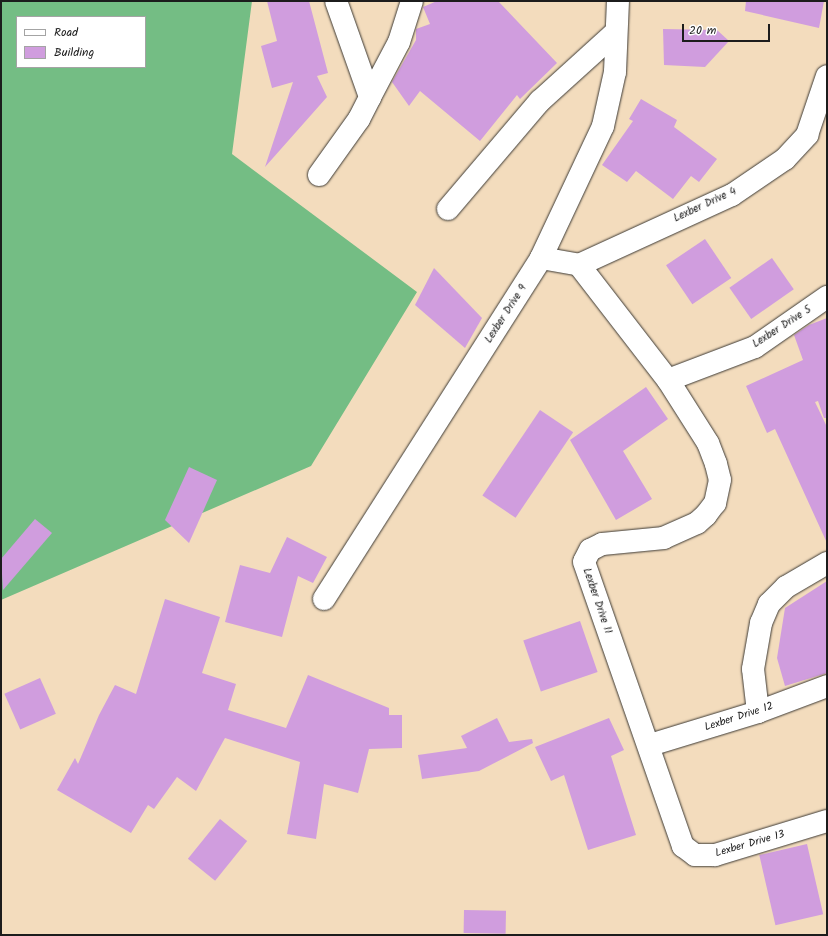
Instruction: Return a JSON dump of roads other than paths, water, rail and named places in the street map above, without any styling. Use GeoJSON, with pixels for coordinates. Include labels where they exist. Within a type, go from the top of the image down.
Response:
{"type":"FeatureCollection","features":[{"type":"Feature","properties":{"kind":"street"},"geometry":{"type":"LineString","coordinates":[[336,1],[370,97]]}},
{"type":"Feature","properties":{"kind":"street"},"geometry":{"type":"LineString","coordinates":[[319,175],[370,97],[399,42],[412,1]]}},
{"type":"Feature","properties":{"kind":"street","name":"Lexber Drive 9"},"geometry":{"type":"LineString","coordinates":[[324,599],[541,258],[603,126],[615,72],[615,33],[618,1]]}},
{"type":"Feature","properties":{"kind":"street"},"geometry":{"type":"LineString","coordinates":[[448,209],[540,101],[615,33]]}},
{"type":"Feature","properties":{"kind":"street","name":"Lexber Drive 4"},"geometry":{"type":"LineString","coordinates":[[579,265],[732,195],[785,159],[807,135],[827,76]]}},
{"type":"Feature","properties":{"kind":"street"},"geometry":{"type":"LineString","coordinates":[[541,258],[579,265]]}},
{"type":"Feature","properties":{"kind":"street","name":"Lexber Drive 11"},"geometry":{"type":"LineString","coordinates":[[579,265],[668,380],[711,450],[720,480],[715,503],[706,516],[687,529],[664,538],[602,544],[590,550],[584,562],[596,602],[650,745],[673,816]]}},
{"type":"Feature","properties":{"kind":"street","name":"Lexber Drive 5"},"geometry":{"type":"LineString","coordinates":[[668,380],[755,347],[827,297]]}},
{"type":"Feature","properties":{"kind":"street"},"geometry":{"type":"LineString","coordinates":[[758,712],[753,669],[761,622],[769,604],[786,587],[827,563]]}},
{"type":"Feature","properties":{"kind":"street","name":"Lexber Drive 12"},"geometry":{"type":"LineString","coordinates":[[650,745],[758,712],[827,686]]}},
{"type":"Feature","properties":{"kind":"street","name":"Lexber Drive 13"},"geometry":{"type":"LineString","coordinates":[[673,816],[684,846],[695,855],[714,855],[827,821]]}}]}
